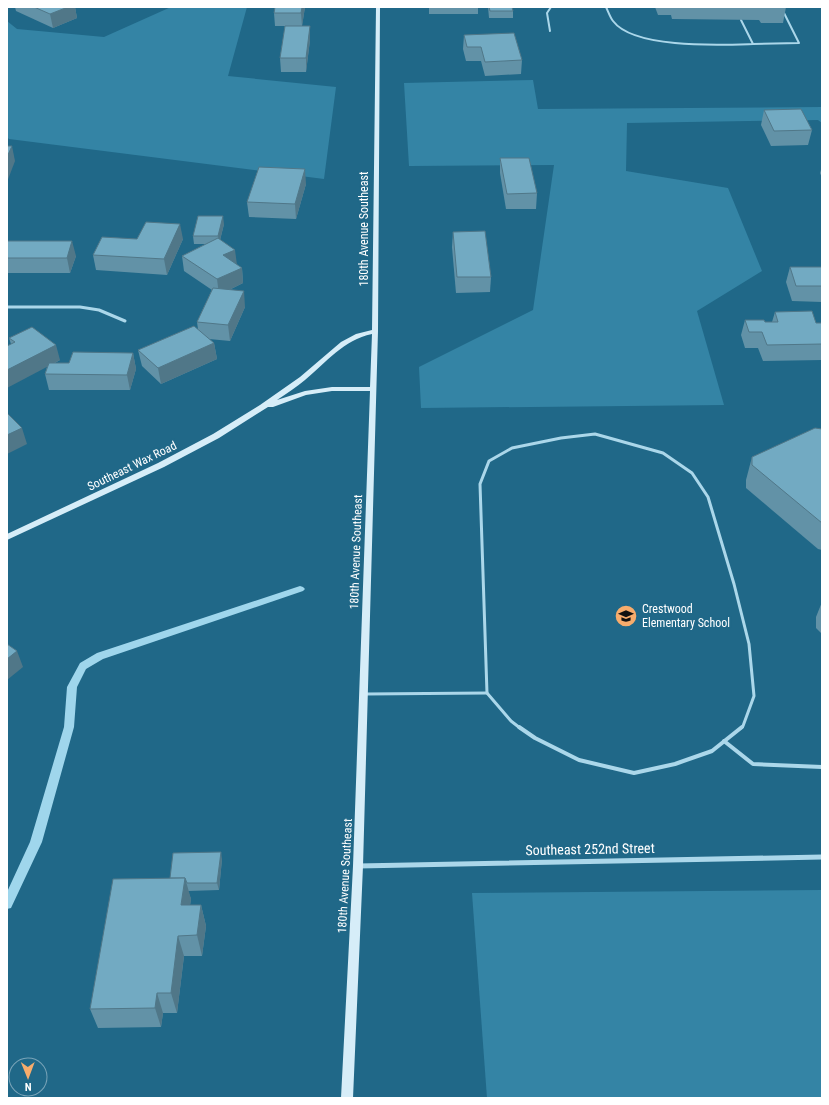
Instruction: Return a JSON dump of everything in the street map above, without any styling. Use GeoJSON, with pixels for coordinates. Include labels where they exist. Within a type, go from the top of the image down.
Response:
{"type":"FeatureCollection","features":[{"type":"Feature","properties":{"kind":"street","name":"180th Avenue Southeast"},"geometry":{"type":"LineString","coordinates":[[347,1098],[358,866],[375,330],[378,7]]}},
{"type":"Feature","properties":{"kind":"street"},"geometry":{"type":"LineString","coordinates":[[7,307],[80,307],[99,310],[125,322]]}},
{"type":"Feature","properties":{"kind":"street","name":"Southeast Wax Road"},"geometry":{"type":"LineString","coordinates":[[7,537],[161,465],[216,436],[263,407],[302,378],[343,343],[358,335],[375,330]]}},
{"type":"Feature","properties":{"kind":"street","name":"Southeast Wax Road"},"geometry":{"type":"LineString","coordinates":[[263,407],[312,392],[332,389],[373,389]]}},
{"type":"Feature","properties":{"kind":"street","name":"Southeast 252nd Street"},"geometry":{"type":"LineString","coordinates":[[358,866],[822,857]]}},
{"type":"Feature","properties":{"kind":"lane"},"geometry":{"type":"LineString","coordinates":[[550,31],[547,13],[551,7]]}},
{"type":"Feature","properties":{"kind":"lane"},"geometry":{"type":"LineString","coordinates":[[606,7],[610,20],[630,33],[666,42],[685,44],[799,43],[781,7]]}},
{"type":"Feature","properties":{"kind":"lane"},"geometry":{"type":"LineString","coordinates":[[741,20],[754,44]]}},
{"type":"Feature","properties":{"kind":"lane"},"geometry":{"type":"LineString","coordinates":[[595,434],[663,453],[692,473],[708,497],[734,584],[745,629],[754,696],[743,726],[712,751],[683,762],[634,773],[579,760],[535,738],[510,721],[487,692],[480,484],[489,461],[512,448],[561,438],[595,434]]}},
{"type":"Feature","properties":{"kind":"lane"},"geometry":{"type":"LineString","coordinates":[[364,694],[487,692]]}},
{"type":"Feature","properties":{"kind":"lane"},"geometry":{"type":"LineString","coordinates":[[724,741],[754,764],[822,767]]}},
{"type":"Feature","properties":{"kind":"shaded area"},"geometry":{"type":"Polygon","coordinates":[[[171,7],[247,7],[228,76],[336,87],[324,179],[9,139],[7,137],[7,21],[17,29],[104,37],[171,7]]]}},
{"type":"Feature","properties":{"kind":"shaded area"},"geometry":{"type":"Polygon","coordinates":[[[533,80],[538,109],[822,107],[822,123],[818,120],[627,123],[626,171],[728,188],[762,271],[697,311],[724,405],[421,408],[419,367],[533,310],[554,165],[409,166],[404,83],[533,80]]]}},
{"type":"Feature","properties":{"kind":"shaded area"},"geometry":{"type":"Polygon","coordinates":[[[822,890],[822,1098],[487,1098],[472,893],[822,890]]]}},
{"type":"Feature","properties":{"kind":"building"},"geometry":{"type":"Polygon","coordinates":[[[34,7],[68,7],[50,14],[34,7]]]}},
{"type":"Feature","properties":{"kind":"building"},"geometry":{"type":"Polygon","coordinates":[[[275,7],[302,7],[301,13],[274,13],[275,7]]]}},
{"type":"Feature","properties":{"kind":"building"},"geometry":{"type":"Polygon","coordinates":[[[489,7],[512,7],[513,11],[490,11],[489,7]]]}},
{"type":"Feature","properties":{"kind":"building"},"geometry":{"type":"Polygon","coordinates":[[[285,26],[310,26],[306,58],[280,58],[285,26]]]}},
{"type":"Feature","properties":{"kind":"building"},"geometry":{"type":"Polygon","coordinates":[[[514,33],[522,60],[485,62],[481,47],[467,47],[464,35],[514,33]]]}},
{"type":"Feature","properties":{"kind":"building"},"geometry":{"type":"Polygon","coordinates":[[[801,109],[812,130],[774,131],[764,110],[801,109]]]}},
{"type":"Feature","properties":{"kind":"building"},"geometry":{"type":"Polygon","coordinates":[[[7,146],[12,146],[7,157],[7,146]]]}},
{"type":"Feature","properties":{"kind":"building"},"geometry":{"type":"Polygon","coordinates":[[[500,158],[529,158],[537,193],[507,194],[500,158]]]}},
{"type":"Feature","properties":{"kind":"building"},"geometry":{"type":"Polygon","coordinates":[[[259,167],[305,169],[295,204],[247,202],[259,167]]]}},
{"type":"Feature","properties":{"kind":"building"},"geometry":{"type":"Polygon","coordinates":[[[198,216],[223,216],[218,236],[193,236],[198,216]]]}},
{"type":"Feature","properties":{"kind":"building"},"geometry":{"type":"Polygon","coordinates":[[[146,222],[180,224],[164,259],[93,255],[102,237],[137,239],[146,222]]]}},
{"type":"Feature","properties":{"kind":"building"},"geometry":{"type":"Polygon","coordinates":[[[485,231],[491,277],[457,277],[453,232],[485,231]]]}},
{"type":"Feature","properties":{"kind":"building"},"geometry":{"type":"Polygon","coordinates":[[[218,238],[235,250],[223,255],[242,268],[217,279],[182,256],[218,238]]]}},
{"type":"Feature","properties":{"kind":"building"},"geometry":{"type":"Polygon","coordinates":[[[7,241],[72,241],[67,258],[7,258],[7,241]]]}},
{"type":"Feature","properties":{"kind":"building"},"geometry":{"type":"Polygon","coordinates":[[[790,267],[822,267],[822,286],[796,286],[790,267]]]}},
{"type":"Feature","properties":{"kind":"building"},"geometry":{"type":"Polygon","coordinates":[[[213,288],[244,291],[228,325],[197,322],[213,288]]]}},
{"type":"Feature","properties":{"kind":"building"},"geometry":{"type":"Polygon","coordinates":[[[812,311],[816,323],[822,323],[822,344],[767,345],[762,332],[749,332],[745,320],[778,322],[775,312],[812,311]]]}},
{"type":"Feature","properties":{"kind":"building"},"geometry":{"type":"Polygon","coordinates":[[[194,326],[214,343],[158,368],[138,350],[194,326]]]}},
{"type":"Feature","properties":{"kind":"building"},"geometry":{"type":"Polygon","coordinates":[[[32,327],[56,345],[7,370],[7,346],[15,342],[9,338],[32,327]]]}},
{"type":"Feature","properties":{"kind":"building"},"geometry":{"type":"Polygon","coordinates":[[[73,352],[133,353],[127,375],[45,374],[49,363],[69,363],[73,352]]]}},
{"type":"Feature","properties":{"kind":"building"},"geometry":{"type":"Polygon","coordinates":[[[7,413],[22,428],[7,435],[7,413]]]}},
{"type":"Feature","properties":{"kind":"building"},"geometry":{"type":"Polygon","coordinates":[[[815,428],[822,429],[822,523],[752,465],[752,457],[815,428]]]}},
{"type":"Feature","properties":{"kind":"building"},"geometry":{"type":"Polygon","coordinates":[[[7,644],[17,651],[7,659],[7,644]]]}},
{"type":"Feature","properties":{"kind":"building"},"geometry":{"type":"Polygon","coordinates":[[[221,852],[217,883],[187,883],[185,878],[170,878],[173,853],[221,852]]]}},
{"type":"Feature","properties":{"kind":"building"},"geometry":{"type":"Polygon","coordinates":[[[185,878],[181,905],[201,905],[197,935],[178,936],[171,993],[157,993],[155,1008],[90,1009],[113,879],[185,878]]]}},
{"type":"Feature","properties":{"kind":"waterway"},"geometry":{"type":"LineString","coordinates":[[7,904],[36,842],[69,727],[72,687],[83,666],[100,656],[300,589]]}},
{"type":"Feature","properties":{"kind":"place","name":"Crestwood Elementary School"},"geometry":{"type":"Point","coordinates":[626,616]}}]}
